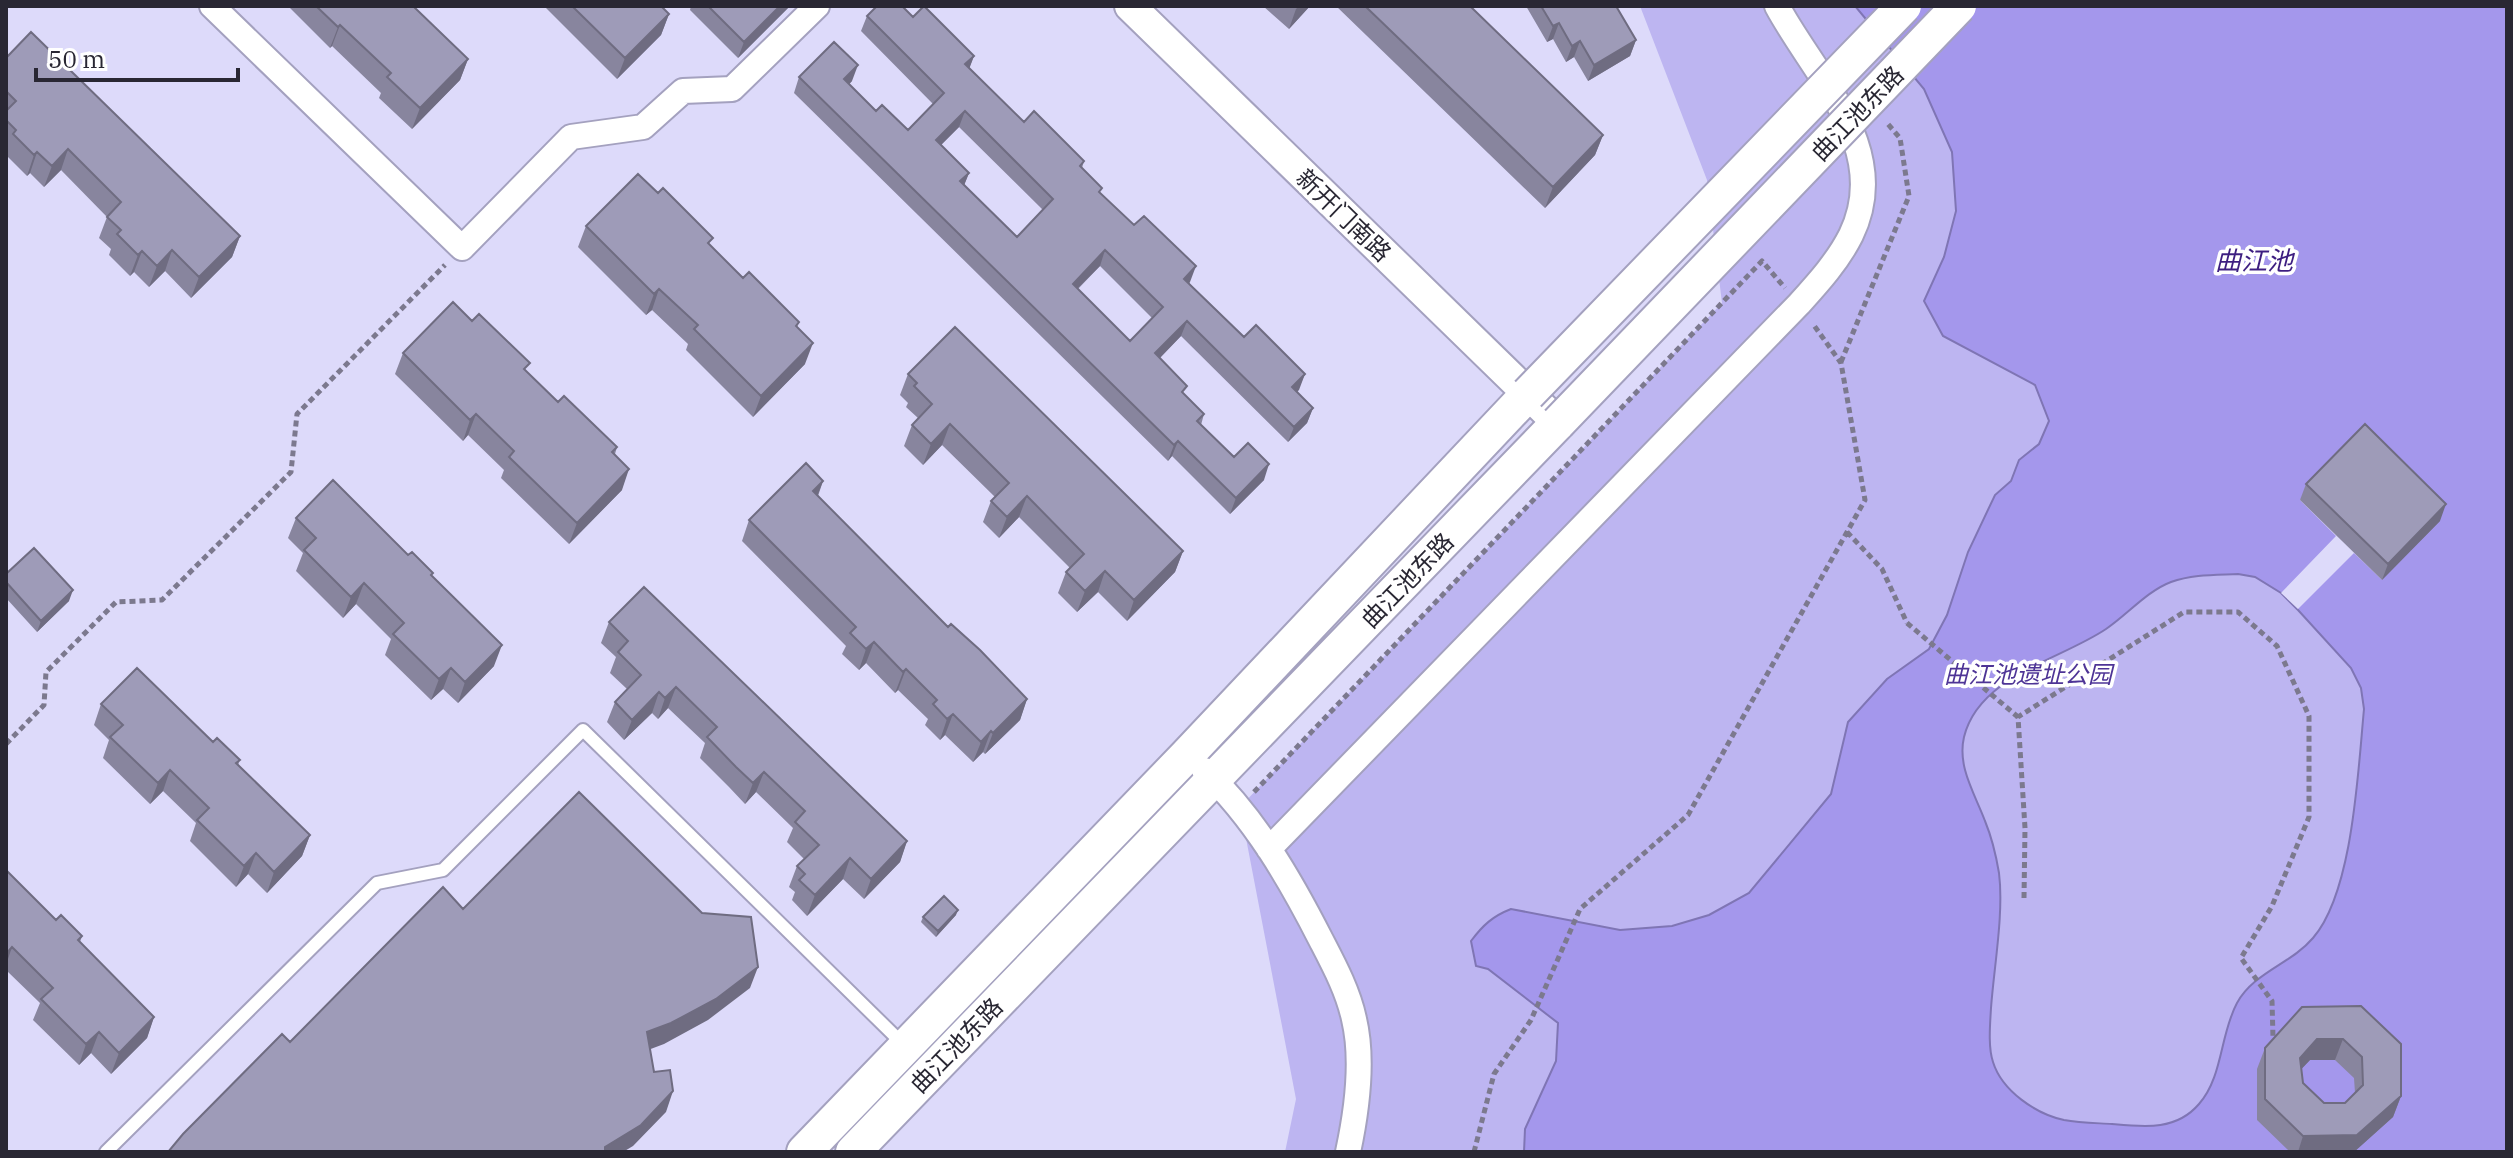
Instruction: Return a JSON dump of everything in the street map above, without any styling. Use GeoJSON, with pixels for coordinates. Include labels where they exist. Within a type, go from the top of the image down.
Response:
{"type":"FeatureCollection","features":[{"type":"Feature","properties":{"kind":"main road","name":"曲江池东路"},"geometry":{"type":"LineString","coordinates":[[804,1152],[1187,755],[1528,394],[1904,6]]}},
{"type":"Feature","properties":{"kind":"main road","name":"曲江池东路"},"geometry":{"type":"LineString","coordinates":[[853,1152],[1959,6]]}},
{"type":"Feature","properties":{"kind":"street"},"geometry":{"type":"LineString","coordinates":[[212,6],[462,248],[571,137],[643,127],[683,91],[732,89],[817,6]]}},
{"type":"Feature","properties":{"kind":"street","name":"新开门南路"},"geometry":{"type":"LineString","coordinates":[[1130,6],[1558,423]]}},
{"type":"Feature","properties":{"kind":"street"},"geometry":{"type":"LineString","coordinates":[[1269,849],[1799,304],[1830,267],[1852,232],[1864,199],[1863,175],[1854,134],[1777,6]]}},
{"type":"Feature","properties":{"kind":"street"},"geometry":{"type":"LineString","coordinates":[[1187,755],[1240,807],[1269,849],[1338,974],[1354,1020],[1358,1073],[1348,1152]]}},
{"type":"Feature","properties":{"kind":"lane"},"geometry":{"type":"LineString","coordinates":[[106,1152],[377,883],[443,870],[583,730],[905,1046]]}},
{"type":"Feature","properties":{"kind":"path"},"geometry":{"type":"LineString","coordinates":[[6,744],[44,705],[46,672],[116,602],[162,600],[291,472],[297,414],[462,248]]}},
{"type":"Feature","properties":{"kind":"path"},"geometry":{"type":"LineString","coordinates":[[1240,807],[1762,261],[1799,304],[1841,363],[1865,500],[1688,815],[1580,909],[1531,1020],[1494,1074],[1474,1152]]}},
{"type":"Feature","properties":{"kind":"path"},"geometry":{"type":"LineString","coordinates":[[1847,532],[1882,569],[1907,623],[2018,717],[2025,828],[2024,898]]}},
{"type":"Feature","properties":{"kind":"path"},"geometry":{"type":"LineString","coordinates":[[2018,717],[2184,612],[2238,612],[2277,646],[2309,716],[2309,817],[2272,906],[2241,958],[2272,1001],[2273,1037],[2283,1049]]}},
{"type":"Feature","properties":{"kind":"green space","name":"曲江池遗址公园"},"geometry":{"type":"Polygon","coordinates":[[[1640,6],[2507,6],[2507,1152],[1285,1152],[1296,1099],[1240,807],[1722,303],[1707,180],[1640,6]]]}},
{"type":"Feature","properties":{"kind":"water","name":"曲江池"},"geometry":{"type":"Polygon","coordinates":[[[1855,6],[2507,6],[2507,1152],[1524,1152],[1525,1129],[1556,1061],[1558,1023],[1488,969],[1476,966],[1471,941],[1489,922],[1511,909],[1620,930],[1672,926],[1709,915],[1749,893],[1831,794],[1848,722],[1887,679],[1929,649],[1947,615],[1968,552],[1995,495],[2011,481],[2019,460],[2039,444],[2049,421],[2035,385],[1943,336],[1924,301],[1944,257],[1956,211],[1952,152],[1924,89],[1855,6]],[[2204,575],[2179,579],[2162,586],[2106,629],[2003,684],[1973,716],[1964,737],[1965,770],[1990,834],[1999,873],[1991,1056],[1997,1073],[2012,1092],[2053,1117],[2076,1122],[2148,1126],[2170,1123],[2190,1113],[2213,1081],[2231,1015],[2244,992],[2313,938],[2337,892],[2356,797],[2364,709],[2361,688],[2351,668],[2298,610],[2281,593],[2255,577],[2204,575]]]}},
{"type":"Feature","properties":{"kind":"pier"},"geometry":{"type":"Polygon","coordinates":[[[2359,441],[2382,580],[2354,553],[2298,609],[2281,593],[2336,536],[2300,500],[2359,441]]]}},
{"type":"Feature","properties":{"kind":"building"},"geometry":{"type":"Polygon","coordinates":[[[316,6],[413,6],[468,59],[420,108],[387,77],[391,73],[316,6]]]}},
{"type":"Feature","properties":{"kind":"building"},"geometry":{"type":"Polygon","coordinates":[[[572,6],[661,6],[669,14],[625,58],[572,6]]]}},
{"type":"Feature","properties":{"kind":"building"},"geometry":{"type":"Polygon","coordinates":[[[708,6],[780,6],[744,42],[708,6]]]}},
{"type":"Feature","properties":{"kind":"building"},"geometry":{"type":"Polygon","coordinates":[[[877,6],[902,6],[913,17],[924,6],[974,56],[965,64],[1024,122],[1034,111],[1084,161],[1080,166],[1102,188],[1099,192],[1134,225],[1144,216],[1196,266],[1184,279],[1244,337],[1256,325],[1305,374],[1292,387],[1313,408],[1294,427],[1187,321],[1155,353],[1187,386],[1182,392],[1204,414],[1197,421],[1234,457],[1248,443],[1269,464],[1236,498],[1178,441],[1174,445],[799,77],[834,42],[858,65],[844,79],[876,111],[882,105],[908,130],[944,93],[867,16],[877,6]],[[965,111],[936,140],[969,173],[960,181],[1017,237],[1053,199],[965,111]],[[1105,250],[1073,284],[1130,341],[1163,307],[1105,250]]]}},
{"type":"Feature","properties":{"kind":"building"},"geometry":{"type":"Polygon","coordinates":[[[1365,6],[1470,6],[1603,135],[1553,187],[1365,6]]]}},
{"type":"Feature","properties":{"kind":"building"},"geometry":{"type":"Polygon","coordinates":[[[1541,6],[1616,6],[1636,40],[1594,65],[1580,41],[1572,46],[1559,23],[1553,26],[1541,6]]]}},
{"type":"Feature","properties":{"kind":"building"},"geometry":{"type":"Polygon","coordinates":[[[31,32],[240,236],[199,277],[172,250],[157,266],[142,251],[138,255],[117,234],[121,230],[107,217],[121,202],[68,149],[52,166],[37,152],[34,155],[13,134],[16,130],[6,120],[6,111],[16,101],[6,91],[6,58],[31,32]]]}},
{"type":"Feature","properties":{"kind":"building"},"geometry":{"type":"Polygon","coordinates":[[[638,174],[658,193],[663,188],[713,238],[708,243],[743,278],[749,272],[799,322],[796,326],[813,343],[761,396],[694,329],[698,325],[659,289],[654,294],[586,226],[638,174]]]}},
{"type":"Feature","properties":{"kind":"building"},"geometry":{"type":"Polygon","coordinates":[[[453,302],[472,321],[479,314],[530,363],[524,369],[558,402],[564,396],[617,447],[612,452],[629,469],[577,523],[509,457],[514,451],[476,414],[470,420],[403,353],[453,302]]]}},
{"type":"Feature","properties":{"kind":"building"},"geometry":{"type":"Polygon","coordinates":[[[955,327],[1183,551],[1134,600],[1105,571],[1085,591],[1066,572],[1084,554],[1027,496],[1007,517],[991,501],[1009,483],[950,424],[931,444],[912,425],[932,404],[914,386],[917,383],[908,374],[955,327]]]}},
{"type":"Feature","properties":{"kind":"building"},"geometry":{"type":"Polygon","coordinates":[[[2365,424],[2446,504],[2388,564],[2306,484],[2365,424]]]}},
{"type":"Feature","properties":{"kind":"building"},"geometry":{"type":"Polygon","coordinates":[[[806,463],[823,481],[813,491],[948,627],[951,624],[980,650],[1027,699],[981,742],[953,714],[947,719],[933,704],[937,700],[906,669],[903,672],[874,642],[866,649],[850,633],[856,627],[749,520],[806,463]]]}},
{"type":"Feature","properties":{"kind":"building"},"geometry":{"type":"Polygon","coordinates":[[[333,480],[408,555],[412,552],[502,645],[465,682],[451,668],[439,679],[393,634],[404,623],[364,583],[351,597],[304,550],[316,538],[296,518],[333,480]]]}},
{"type":"Feature","properties":{"kind":"building"},"geometry":{"type":"Polygon","coordinates":[[[34,548],[73,590],[41,621],[6,582],[6,574],[34,548]]]}},
{"type":"Feature","properties":{"kind":"building"},"geometry":{"type":"Polygon","coordinates":[[[644,587],[907,841],[871,879],[850,858],[815,895],[799,880],[805,874],[797,866],[819,845],[795,822],[805,811],[764,772],[753,783],[736,767],[707,737],[717,727],[676,687],[665,698],[659,692],[632,720],[615,702],[641,675],[618,652],[628,641],[609,622],[644,587]]]}},
{"type":"Feature","properties":{"kind":"building"},"geometry":{"type":"Polygon","coordinates":[[[137,668],[213,742],[217,738],[240,760],[236,763],[310,835],[274,872],[256,853],[244,866],[197,820],[209,808],[170,770],[158,783],[110,737],[123,725],[101,704],[137,668]]]}},
{"type":"Feature","properties":{"kind":"building"},"geometry":{"type":"Polygon","coordinates":[[[579,792],[702,913],[751,917],[758,967],[716,999],[647,1032],[654,1072],[670,1070],[673,1091],[641,1125],[605,1147],[605,1152],[168,1152],[282,1034],[290,1042],[443,887],[463,909],[579,792]]]}},
{"type":"Feature","properties":{"kind":"building"},"geometry":{"type":"Polygon","coordinates":[[[6,870],[56,920],[61,915],[82,936],[78,940],[154,1017],[119,1053],[99,1032],[86,1044],[41,999],[53,988],[12,947],[6,954],[6,870]]]}},
{"type":"Feature","properties":{"kind":"building"},"geometry":{"type":"Polygon","coordinates":[[[944,896],[958,910],[938,931],[923,917],[944,896]]]}},
{"type":"Feature","properties":{"kind":"building"},"geometry":{"type":"Polygon","coordinates":[[[2361,1006],[2401,1044],[2401,1096],[2357,1135],[2303,1136],[2265,1099],[2265,1048],[2302,1007],[2361,1006]],[[2317,1039],[2300,1058],[2303,1083],[2324,1103],[2345,1103],[2363,1085],[2362,1057],[2343,1039],[2317,1039]]]}}]}
